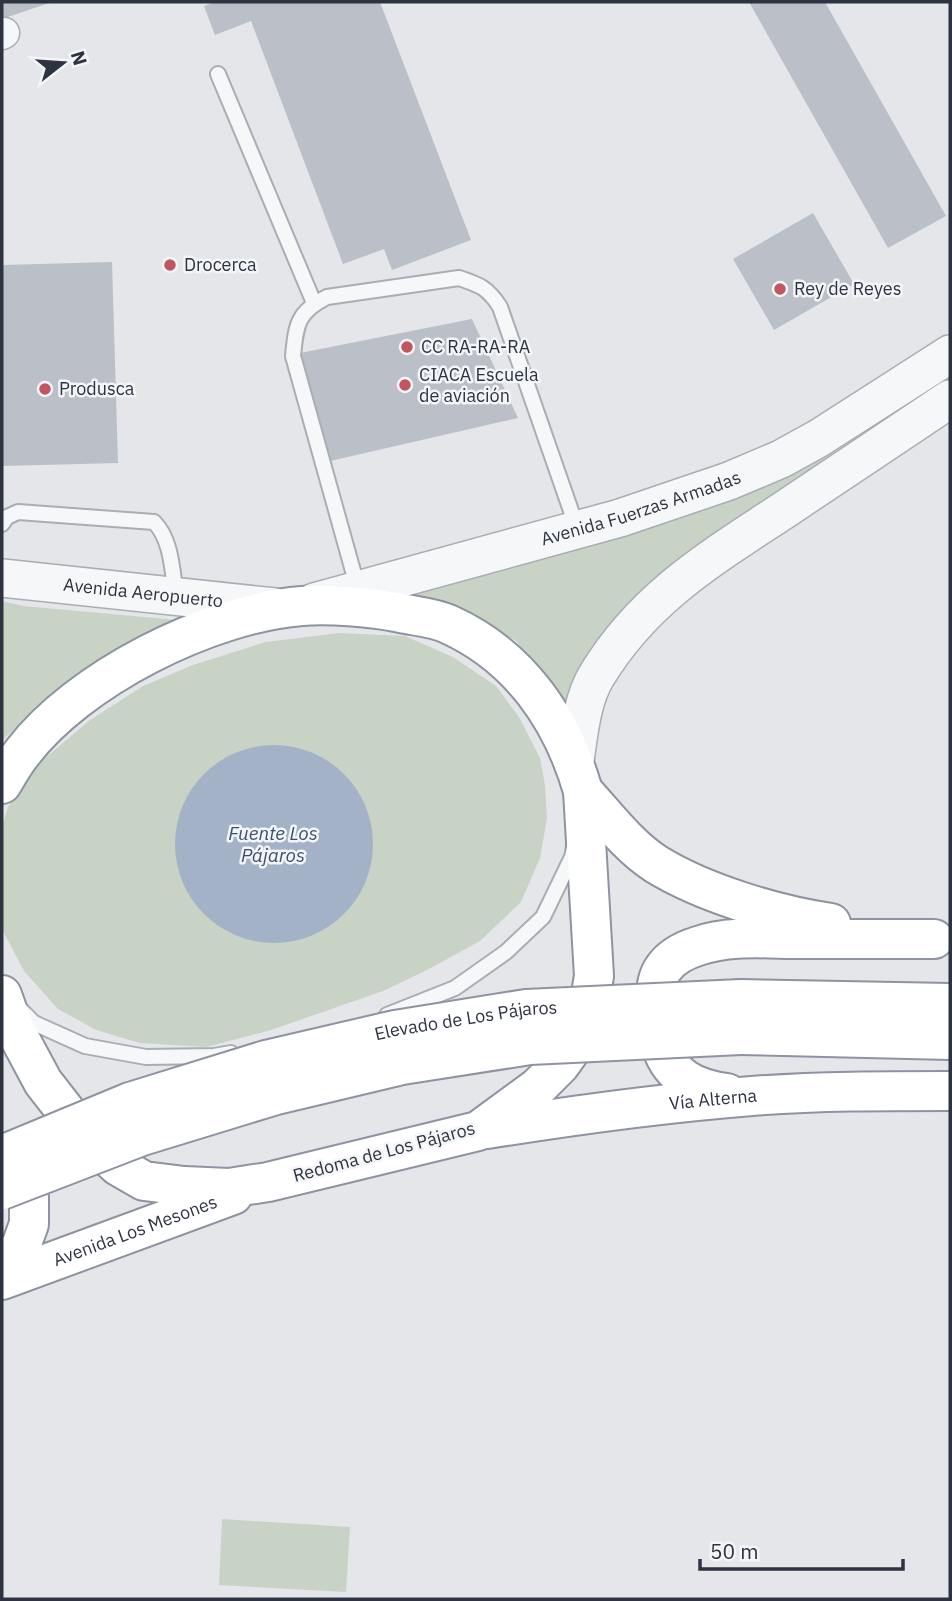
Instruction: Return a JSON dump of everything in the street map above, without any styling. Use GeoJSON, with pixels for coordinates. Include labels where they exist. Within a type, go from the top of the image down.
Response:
{"type":"FeatureCollection","features":[{"type":"Feature","properties":{"kind":"highway","name":"Redoma de Los Pájaros"},"geometry":{"type":"LineString","coordinates":[[2,784],[22,752],[59,714],[101,682],[201,630],[239,617],[294,607],[373,608],[446,622],[478,639],[509,663],[537,693],[557,723],[579,776],[594,976],[585,1030],[560,1065],[538,1087],[478,1130],[268,1182],[229,1188],[144,1181],[118,1166],[85,1136],[43,1082],[13,1026],[2,995]]}},
{"type":"Feature","properties":{"kind":"highway"},"geometry":{"type":"LineString","coordinates":[[579,776],[626,839],[655,863],[729,898],[824,922],[942,940]]}},
{"type":"Feature","properties":{"kind":"highway"},"geometry":{"type":"LineString","coordinates":[[754,1096],[706,1090],[685,1081],[664,1055],[655,1019],[657,985],[662,970],[677,954],[700,945],[746,939],[942,940]]}},
{"type":"Feature","properties":{"kind":"highway","name":"Elevado de Los Pájaros"},"geometry":{"type":"LineString","coordinates":[[2,1190],[142,1136],[276,1095],[402,1065],[741,1017],[950,1003]]}},
{"type":"Feature","properties":{"kind":"highway","name":"Elevado de Los Pájaros"},"geometry":{"type":"LineString","coordinates":[[2,1153],[130,1101],[266,1060],[395,1030],[526,1009],[741,1017],[950,1040]]}},
{"type":"Feature","properties":{"kind":"highway","name":"Vía Alterna"},"geometry":{"type":"LineString","coordinates":[[478,1130],[563,1117],[754,1096],[858,1091],[950,1091]]}},
{"type":"Feature","properties":{"kind":"highway"},"geometry":{"type":"LineString","coordinates":[[2,1153],[21,1174],[29,1198],[29,1224],[21,1246],[2,1269]]}},
{"type":"Feature","properties":{"kind":"highway","name":"Avenida Los Mesones"},"geometry":{"type":"LineString","coordinates":[[2,1280],[268,1182]]}},
{"type":"Feature","properties":{"kind":"street","name":"Avenida Fuerzas Armadas"},"geometry":{"type":"LineString","coordinates":[[294,607],[620,518],[729,481],[781,459],[868,408],[950,354]]}},
{"type":"Feature","properties":{"kind":"street"},"geometry":{"type":"LineString","coordinates":[[579,776],[580,723],[596,677],[623,638],[653,604],[698,567],[950,399]]}},
{"type":"Feature","properties":{"kind":"street","name":"Avenida Aeropuerto"},"geometry":{"type":"LineString","coordinates":[[2,578],[294,607]]}},
{"type":"Feature","properties":{"kind":"lane"},"geometry":{"type":"LineString","coordinates":[[218,74],[314,303]]}},
{"type":"Feature","properties":{"kind":"lane"},"geometry":{"type":"LineString","coordinates":[[358,589],[293,356],[296,327],[303,313],[314,303],[327,297],[459,278],[478,284],[490,292],[500,307],[578,529]]}},
{"type":"Feature","properties":{"kind":"lane"},"geometry":{"type":"LineString","coordinates":[[2,524],[7,517],[18,512],[154,522],[162,530],[167,545],[177,597]]}},
{"type":"Feature","properties":{"kind":"lane"},"geometry":{"type":"LineString","coordinates":[[368,1020],[393,1014],[455,988],[506,952],[542,916],[572,857],[579,776]]}},
{"type":"Feature","properties":{"kind":"lane"},"geometry":{"type":"LineString","coordinates":[[2,989],[34,1023],[85,1046],[146,1057],[214,1056],[330,1030]]}},
{"type":"Feature","properties":{"kind":"shaded area"},"geometry":{"type":"Polygon","coordinates":[[[829,443],[834,452],[807,472],[565,715],[548,682],[516,641],[449,602],[395,590],[829,443]]]}},
{"type":"Feature","properties":{"kind":"shaded area"},"geometry":{"type":"Polygon","coordinates":[[[2,601],[23,606],[177,620],[60,689],[2,740],[2,601]]]}},
{"type":"Feature","properties":{"kind":"shaded area"},"geometry":{"type":"Polygon","coordinates":[[[339,633],[405,636],[453,657],[496,686],[519,717],[540,758],[547,818],[540,858],[521,902],[480,941],[383,991],[271,1030],[206,1047],[140,1043],[96,1030],[58,1009],[24,971],[2,929],[2,827],[8,807],[38,764],[90,720],[143,686],[193,665],[265,642],[339,633]]]}},
{"type":"Feature","properties":{"kind":"shaded area"},"geometry":{"type":"Polygon","coordinates":[[[222,1519],[350,1527],[346,1592],[219,1585],[222,1519]]]}},
{"type":"Feature","properties":{"kind":"water","name":"Fuente Los Pájaros"},"geometry":{"type":"Polygon","coordinates":[[[274,745],[293,746],[312,752],[329,761],[344,774],[357,789],[366,806],[372,825],[372,863],[366,882],[357,899],[344,914],[329,927],[312,936],[293,942],[274,943],[255,942],[236,936],[219,927],[204,914],[191,899],[182,882],[176,863],[175,844],[176,825],[182,806],[191,789],[204,774],[219,761],[236,752],[255,746],[274,745]]]}},
{"type":"Feature","properties":{"kind":"building"},"geometry":{"type":"Polygon","coordinates":[[[2,2],[52,2],[2,19],[2,2]]]}},
{"type":"Feature","properties":{"kind":"building"},"geometry":{"type":"Polygon","coordinates":[[[215,2],[380,2],[471,240],[392,270],[384,249],[343,264],[251,21],[215,35],[204,6],[215,2]]]}},
{"type":"Feature","properties":{"kind":"building"},"geometry":{"type":"Polygon","coordinates":[[[749,2],[825,2],[946,216],[888,248],[749,2]]]}},
{"type":"Feature","properties":{"kind":"building"},"geometry":{"type":"Polygon","coordinates":[[[813,213],[854,284],[774,330],[733,259],[813,213]]]}},
{"type":"Feature","properties":{"kind":"building"},"geometry":{"type":"Polygon","coordinates":[[[112,262],[118,463],[2,466],[2,265],[112,262]]]}},
{"type":"Feature","properties":{"kind":"building","name":"CIACA Escuela de aviación"},"geometry":{"type":"Polygon","coordinates":[[[472,319],[518,418],[326,462],[300,353],[472,319]]]}},
{"type":"Feature","properties":{"kind":"place","name":"Drocerca"},"geometry":{"type":"Point","coordinates":[170,265]}},
{"type":"Feature","properties":{"kind":"place","name":"Rey de Reyes"},"geometry":{"type":"Point","coordinates":[780,289]}},
{"type":"Feature","properties":{"kind":"place","name":"CC RA-RA-RA"},"geometry":{"type":"Point","coordinates":[407,347]}},
{"type":"Feature","properties":{"kind":"place","name":"CIACA Escuela de aviación"},"geometry":{"type":"Point","coordinates":[405,385]}},
{"type":"Feature","properties":{"kind":"place","name":"Produsca"},"geometry":{"type":"Point","coordinates":[45,389]}}]}
